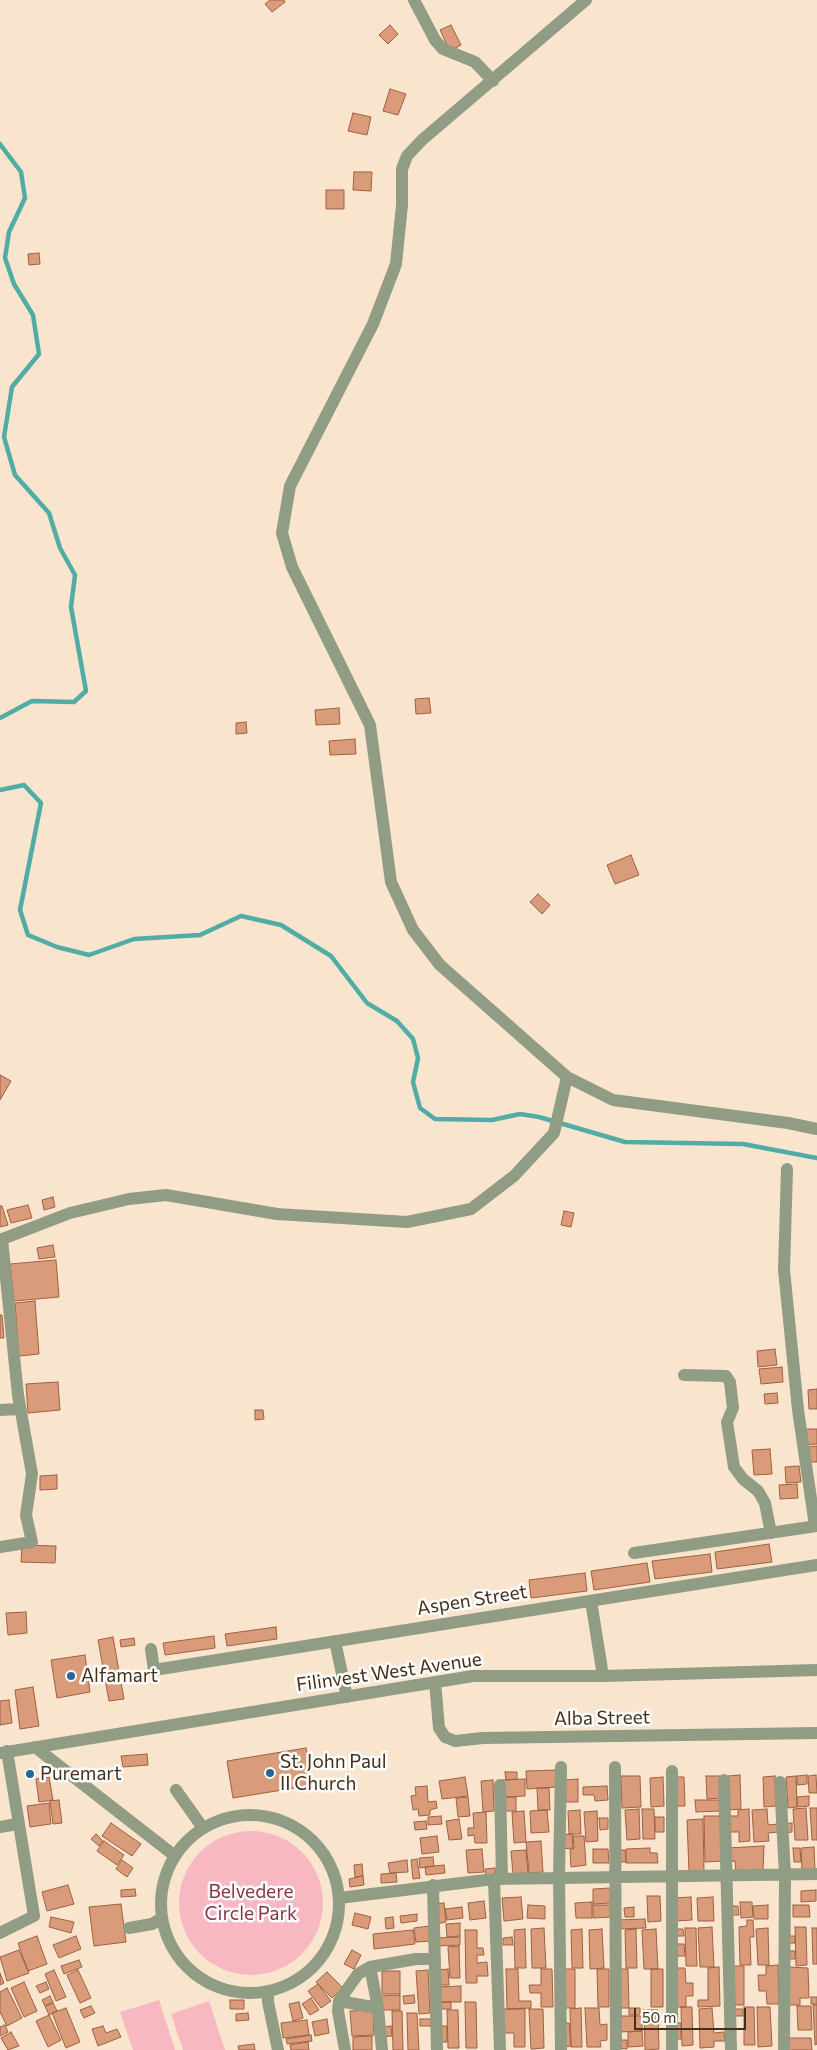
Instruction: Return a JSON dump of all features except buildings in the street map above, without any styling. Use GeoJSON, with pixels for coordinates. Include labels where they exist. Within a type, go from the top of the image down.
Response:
{"type":"FeatureCollection","features":[{"type":"Feature","properties":{"kind":"street"},"geometry":{"type":"LineString","coordinates":[[414,0],[435,40],[443,49],[475,62],[493,81]]}},
{"type":"Feature","properties":{"kind":"street"},"geometry":{"type":"LineString","coordinates":[[586,0],[422,140],[407,156],[402,169],[402,205],[396,264],[372,324],[290,486],[282,533],[292,567],[370,725],[391,882],[413,930],[440,965],[567,1077],[613,1100],[788,1122],[817,1129]]}},
{"type":"Feature","properties":{"kind":"street"},"geometry":{"type":"LineString","coordinates":[[0,1548],[32,1542],[26,1515],[32,1474],[20,1408],[1,1240],[70,1213],[130,1199],[166,1195],[277,1214],[406,1222],[471,1209],[514,1176],[554,1133],[567,1077]]}},
{"type":"Feature","properties":{"kind":"street"},"geometry":{"type":"LineString","coordinates":[[634,1553],[816,1526],[798,1410],[784,1270],[783,1250],[787,1169]]}},
{"type":"Feature","properties":{"kind":"street"},"geometry":{"type":"LineString","coordinates":[[684,1375],[726,1376],[730,1382],[733,1408],[727,1422],[734,1467],[743,1479],[758,1491],[765,1503],[771,1533]]}},
{"type":"Feature","properties":{"kind":"street"},"geometry":{"type":"LineString","coordinates":[[0,1410],[20,1408]]}},
{"type":"Feature","properties":{"kind":"street","name":"Aspen Street"},"geometry":{"type":"LineString","coordinates":[[151,1650],[154,1670],[817,1565]]}},
{"type":"Feature","properties":{"kind":"street"},"geometry":{"type":"LineString","coordinates":[[591,1601],[603,1676]]}},
{"type":"Feature","properties":{"kind":"street"},"geometry":{"type":"LineString","coordinates":[[335,1641],[347,1696]]}},
{"type":"Feature","properties":{"kind":"street","name":"Filinvest West Avenue"},"geometry":{"type":"LineString","coordinates":[[3,1752],[472,1676],[603,1676],[817,1670]]}},
{"type":"Feature","properties":{"kind":"street","name":"Alba Street"},"geometry":{"type":"LineString","coordinates":[[435,1682],[439,1728],[445,1737],[455,1741],[483,1738],[817,1733]]}},
{"type":"Feature","properties":{"kind":"street"},"geometry":{"type":"LineString","coordinates":[[35,1747],[175,1856]]}},
{"type":"Feature","properties":{"kind":"street"},"geometry":{"type":"LineString","coordinates":[[0,1932],[34,1916],[3,1752]]}},
{"type":"Feature","properties":{"kind":"street"},"geometry":{"type":"LineString","coordinates":[[561,1767],[559,1877],[561,2050]]}},
{"type":"Feature","properties":{"kind":"street"},"geometry":{"type":"LineString","coordinates":[[615,1767],[616,2050]]}},
{"type":"Feature","properties":{"kind":"street"},"geometry":{"type":"LineString","coordinates":[[672,1771],[670,1876],[672,2050]]}},
{"type":"Feature","properties":{"kind":"street"},"geometry":{"type":"LineString","coordinates":[[724,1780],[731,2050]]}},
{"type":"Feature","properties":{"kind":"street"},"geometry":{"type":"LineString","coordinates":[[780,1782],[785,1875],[784,2050]]}},
{"type":"Feature","properties":{"kind":"street"},"geometry":{"type":"LineString","coordinates":[[500,1785],[498,1879],[500,2050]]}},
{"type":"Feature","properties":{"kind":"street"},"geometry":{"type":"LineString","coordinates":[[176,1790],[203,1828]]}},
{"type":"Feature","properties":{"kind":"street"},"geometry":{"type":"LineString","coordinates":[[250,1815],[286,1822],[306,1835],[323,1852],[334,1874],[339,1898],[334,1935],[321,1958],[292,1982],[268,1990],[235,1992],[214,1985],[199,1977],[173,1949],[162,1918],[162,1886],[175,1856],[187,1840],[203,1828],[226,1818],[250,1815]]}},
{"type":"Feature","properties":{"kind":"street"},"geometry":{"type":"LineString","coordinates":[[0,1827],[17,1824]]}},
{"type":"Feature","properties":{"kind":"street"},"geometry":{"type":"LineString","coordinates":[[339,1898],[433,1885],[498,1879],[817,1874]]}},
{"type":"Feature","properties":{"kind":"street"},"geometry":{"type":"LineString","coordinates":[[433,1885],[437,2050]]}},
{"type":"Feature","properties":{"kind":"street"},"geometry":{"type":"LineString","coordinates":[[129,1928],[152,1924],[162,1918]]}},
{"type":"Feature","properties":{"kind":"street"},"geometry":{"type":"LineString","coordinates":[[345,2050],[338,2011],[339,2001],[358,1974],[370,1967],[416,1959],[435,1959]]}},
{"type":"Feature","properties":{"kind":"street"},"geometry":{"type":"LineString","coordinates":[[370,1967],[378,2008],[382,2050]]}},
{"type":"Feature","properties":{"kind":"street"},"geometry":{"type":"LineString","coordinates":[[268,1990],[268,2002],[278,2050]]}},
{"type":"Feature","properties":{"kind":"street"},"geometry":{"type":"LineString","coordinates":[[339,2001],[378,2008]]}},
{"type":"Feature","properties":{"kind":"green space","name":"Belvedere Circle Park"},"geometry":{"type":"Polygon","coordinates":[[[251,1831],[279,1836],[302,1852],[318,1875],[323,1903],[318,1931],[302,1954],[279,1970],[251,1975],[223,1970],[200,1954],[184,1931],[179,1903],[184,1875],[200,1852],[223,1836],[251,1831]]]}},
{"type":"Feature","properties":{"kind":"green space"},"geometry":{"type":"Polygon","coordinates":[[[159,2000],[175,2050],[133,2050],[120,2012],[159,2000]]]}},
{"type":"Feature","properties":{"kind":"green space"},"geometry":{"type":"Polygon","coordinates":[[[209,2001],[225,2050],[183,2050],[171,2014],[209,2001]]]}},
{"type":"Feature","properties":{"kind":"waterway"},"geometry":{"type":"LineString","coordinates":[[0,144],[21,172],[25,198],[9,232],[5,258],[14,284],[33,315],[39,354],[12,387],[4,437],[15,475],[49,513],[60,548],[75,575],[71,607],[86,691],[74,702],[32,701],[0,718]]}},
{"type":"Feature","properties":{"kind":"waterway"},"geometry":{"type":"LineString","coordinates":[[0,790],[24,785],[41,803],[20,910],[28,935],[57,947],[89,955],[134,939],[200,935],[241,916],[281,925],[331,956],[367,1003],[397,1021],[413,1039],[418,1058],[413,1082],[420,1108],[435,1119],[492,1120],[520,1114],[539,1117],[625,1142],[743,1144],[817,1158]]}},
{"type":"Feature","properties":{"kind":"place","name":"Alfamart"},"geometry":{"type":"Point","coordinates":[71,1676]}},
{"type":"Feature","properties":{"kind":"place","name":"St. John Paul II Church"},"geometry":{"type":"Point","coordinates":[270,1773]}},
{"type":"Feature","properties":{"kind":"place","name":"Puremart"},"geometry":{"type":"Point","coordinates":[30,1774]}}]}
